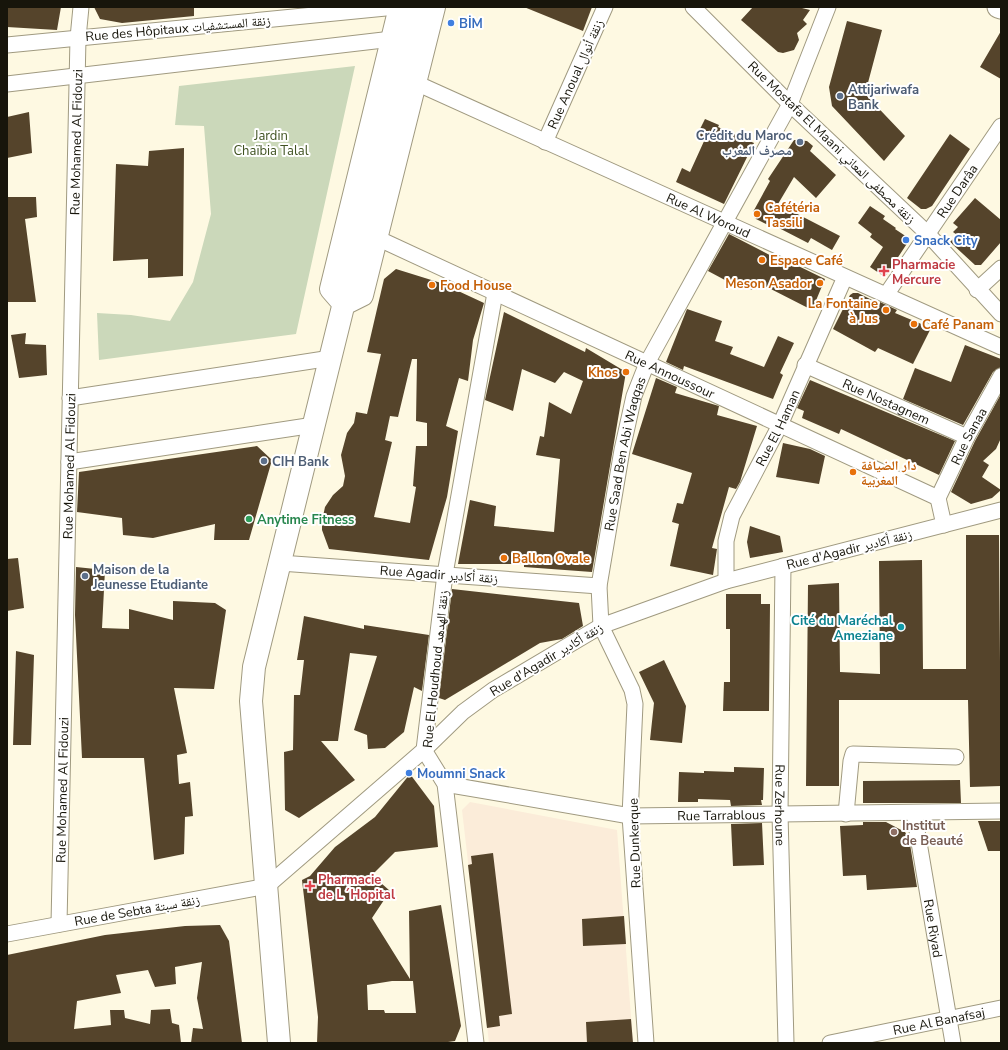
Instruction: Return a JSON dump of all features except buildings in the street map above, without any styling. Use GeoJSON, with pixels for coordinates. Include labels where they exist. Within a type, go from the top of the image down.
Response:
{"type":"FeatureCollection","features":[{"type":"Feature","properties":{"kind":"main road"},"geometry":{"type":"LineString","coordinates":[[344,304],[331,289],[400,7]]}},
{"type":"Feature","properties":{"kind":"main road"},"geometry":{"type":"LineString","coordinates":[[279,1043],[252,685],[257,650],[280,563],[417,7]]}},
{"type":"Feature","properties":{"kind":"main road"},"geometry":{"type":"LineString","coordinates":[[344,304],[362,295],[434,7]]}},
{"type":"Feature","properties":{"kind":"street","name":"Rue Mohamed Al Fidouzi"},"geometry":{"type":"LineString","coordinates":[[59,924],[78,38],[81,7]]}},
{"type":"Feature","properties":{"kind":"street","name":"Rue des Hôpitaux زنقة المستشفيات"},"geometry":{"type":"LineString","coordinates":[[7,45],[334,10],[396,7]]}},
{"type":"Feature","properties":{"kind":"street","name":"Rue Anoual زنقة أنوال"},"geometry":{"type":"LineString","coordinates":[[545,142],[605,7]]}},
{"type":"Feature","properties":{"kind":"street","name":"Rue Mostafa El Maani زنقة مصطفى المعاني"},"geometry":{"type":"LineString","coordinates":[[694,7],[790,104],[927,233],[977,290],[1001,314]]}},
{"type":"Feature","properties":{"kind":"street","name":"Rue Saad Ben Abi Waqqas"},"geometry":{"type":"LineString","coordinates":[[602,626],[599,586],[622,450],[634,396],[647,363],[790,104],[828,7]]}},
{"type":"Feature","properties":{"kind":"street"},"geometry":{"type":"LineString","coordinates":[[7,84],[78,77],[392,39]]}},
{"type":"Feature","properties":{"kind":"street","name":"Rue Al Woroud"},"geometry":{"type":"LineString","coordinates":[[416,83],[1001,347]]}},
{"type":"Feature","properties":{"kind":"street","name":"Rue Darâa"},"geometry":{"type":"LineString","coordinates":[[886,295],[1001,126]]}},
{"type":"Feature","properties":{"kind":"street","name":"Rue Annoussour"},"geometry":{"type":"LineString","coordinates":[[377,238],[938,498]]}},
{"type":"Feature","properties":{"kind":"street"},"geometry":{"type":"LineString","coordinates":[[977,290],[1001,268]]}},
{"type":"Feature","properties":{"kind":"street","name":"Rue El Haman"},"geometry":{"type":"LineString","coordinates":[[726,581],[726,541],[732,516],[780,425],[805,364],[845,276]]}},
{"type":"Feature","properties":{"kind":"street","name":"Rue El Houdhoud زنقة الهدهد"},"geometry":{"type":"LineString","coordinates":[[476,1043],[445,784],[424,750],[444,574],[495,293]]}},
{"type":"Feature","properties":{"kind":"street"},"geometry":{"type":"LineString","coordinates":[[70,398],[331,358]]}},
{"type":"Feature","properties":{"kind":"street","name":"Rue Nostagnem"},"geometry":{"type":"LineString","coordinates":[[805,364],[967,437]]}},
{"type":"Feature","properties":{"kind":"street","name":"Rue Sanaa"},"geometry":{"type":"LineString","coordinates":[[938,498],[967,437],[1001,376]]}},
{"type":"Feature","properties":{"kind":"street"},"geometry":{"type":"LineString","coordinates":[[69,462],[314,425]]}},
{"type":"Feature","properties":{"kind":"street"},"geometry":{"type":"LineString","coordinates":[[938,498],[944,525]]}},
{"type":"Feature","properties":{"kind":"street","name":"Rue d'Agadir زنقة أكادير"},"geometry":{"type":"LineString","coordinates":[[267,886],[424,750],[463,712],[493,690],[602,626],[726,581],[1001,510]]}},
{"type":"Feature","properties":{"kind":"street","name":"Rue Agadir زنقة أكادير"},"geometry":{"type":"LineString","coordinates":[[280,563],[599,586]]}},
{"type":"Feature","properties":{"kind":"street","name":"Rue Zerhoune"},"geometry":{"type":"LineString","coordinates":[[783,566],[780,814],[786,1043]]}},
{"type":"Feature","properties":{"kind":"street","name":"Rue Dunkerque"},"geometry":{"type":"LineString","coordinates":[[602,626],[632,690],[635,704],[630,816],[646,1043]]}},
{"type":"Feature","properties":{"kind":"street"},"geometry":{"type":"LineString","coordinates":[[846,814],[850,761],[851,756],[854,754],[956,757]]}},
{"type":"Feature","properties":{"kind":"street","name":"Rue Tarrablous"},"geometry":{"type":"LineString","coordinates":[[445,784],[630,816],[1001,811]]}},
{"type":"Feature","properties":{"kind":"street","name":"Rue Riyad"},"geometry":{"type":"LineString","coordinates":[[914,813],[953,1043]]}},
{"type":"Feature","properties":{"kind":"street","name":"Rue de Sebta زنقة سبتة"},"geometry":{"type":"LineString","coordinates":[[7,934],[267,886]]}},
{"type":"Feature","properties":{"kind":"street","name":"Rue Al Banafsaj"},"geometry":{"type":"LineString","coordinates":[[830,1043],[1001,1008]]}},
{"type":"Feature","properties":{"kind":"shaded area"},"geometry":{"type":"Polygon","coordinates":[[[470,802],[617,830],[633,1043],[489,1043],[462,810],[470,802]]]}},
{"type":"Feature","properties":{"kind":"green space","name":"Jardin Chaïbia Talal"},"geometry":{"type":"Polygon","coordinates":[[[355,66],[296,334],[99,360],[97,313],[131,315],[170,321],[193,282],[211,214],[204,126],[175,125],[179,86],[355,66]]]}},
{"type":"Feature","properties":{"kind":"place","name":"BİM"},"geometry":{"type":"Point","coordinates":[451,23]}},
{"type":"Feature","properties":{"kind":"place","name":"Attijariwafa Bank"},"geometry":{"type":"Point","coordinates":[840,96]}},
{"type":"Feature","properties":{"kind":"place","name":"Crédit du Maroc مصرف المغرب"},"geometry":{"type":"Point","coordinates":[800,142]}},
{"type":"Feature","properties":{"kind":"place","name":"Cafétéria Tassili"},"geometry":{"type":"Point","coordinates":[757,214]}},
{"type":"Feature","properties":{"kind":"place","name":"Snack City"},"geometry":{"type":"Point","coordinates":[906,240]}},
{"type":"Feature","properties":{"kind":"place","name":"Espace Café"},"geometry":{"type":"Point","coordinates":[762,260]}},
{"type":"Feature","properties":{"kind":"place","name":"Pharmacie Mercure"},"geometry":{"type":"Point","coordinates":[884,271]}},
{"type":"Feature","properties":{"kind":"place","name":"Meson Asador"},"geometry":{"type":"Point","coordinates":[820,283]}},
{"type":"Feature","properties":{"kind":"place","name":"Food House"},"geometry":{"type":"Point","coordinates":[432,285]}},
{"type":"Feature","properties":{"kind":"place","name":"La Fontaine à Jus"},"geometry":{"type":"Point","coordinates":[886,310]}},
{"type":"Feature","properties":{"kind":"place","name":"Café Panam"},"geometry":{"type":"Point","coordinates":[914,324]}},
{"type":"Feature","properties":{"kind":"place","name":"Khos"},"geometry":{"type":"Point","coordinates":[626,372]}},
{"type":"Feature","properties":{"kind":"place","name":"CIH Bank"},"geometry":{"type":"Point","coordinates":[264,461]}},
{"type":"Feature","properties":{"kind":"place","name":"دار الضيافة المغربية"},"geometry":{"type":"Point","coordinates":[853,472]}},
{"type":"Feature","properties":{"kind":"place","name":"Anytime Fitness"},"geometry":{"type":"Point","coordinates":[249,519]}},
{"type":"Feature","properties":{"kind":"place","name":"Ballon Ovale"},"geometry":{"type":"Point","coordinates":[504,558]}},
{"type":"Feature","properties":{"kind":"place","name":"Maison de la Jeunesse Etudiante"},"geometry":{"type":"Point","coordinates":[85,576]}},
{"type":"Feature","properties":{"kind":"place","name":"Cité du Maréchal Ameziane"},"geometry":{"type":"Point","coordinates":[901,627]}},
{"type":"Feature","properties":{"kind":"place","name":"Moumni Snack"},"geometry":{"type":"Point","coordinates":[409,773]}},
{"type":"Feature","properties":{"kind":"place","name":"Institut de Beauté"},"geometry":{"type":"Point","coordinates":[894,832]}},
{"type":"Feature","properties":{"kind":"place","name":"Pharmacie de L´Hopital"},"geometry":{"type":"Point","coordinates":[310,886]}}]}
